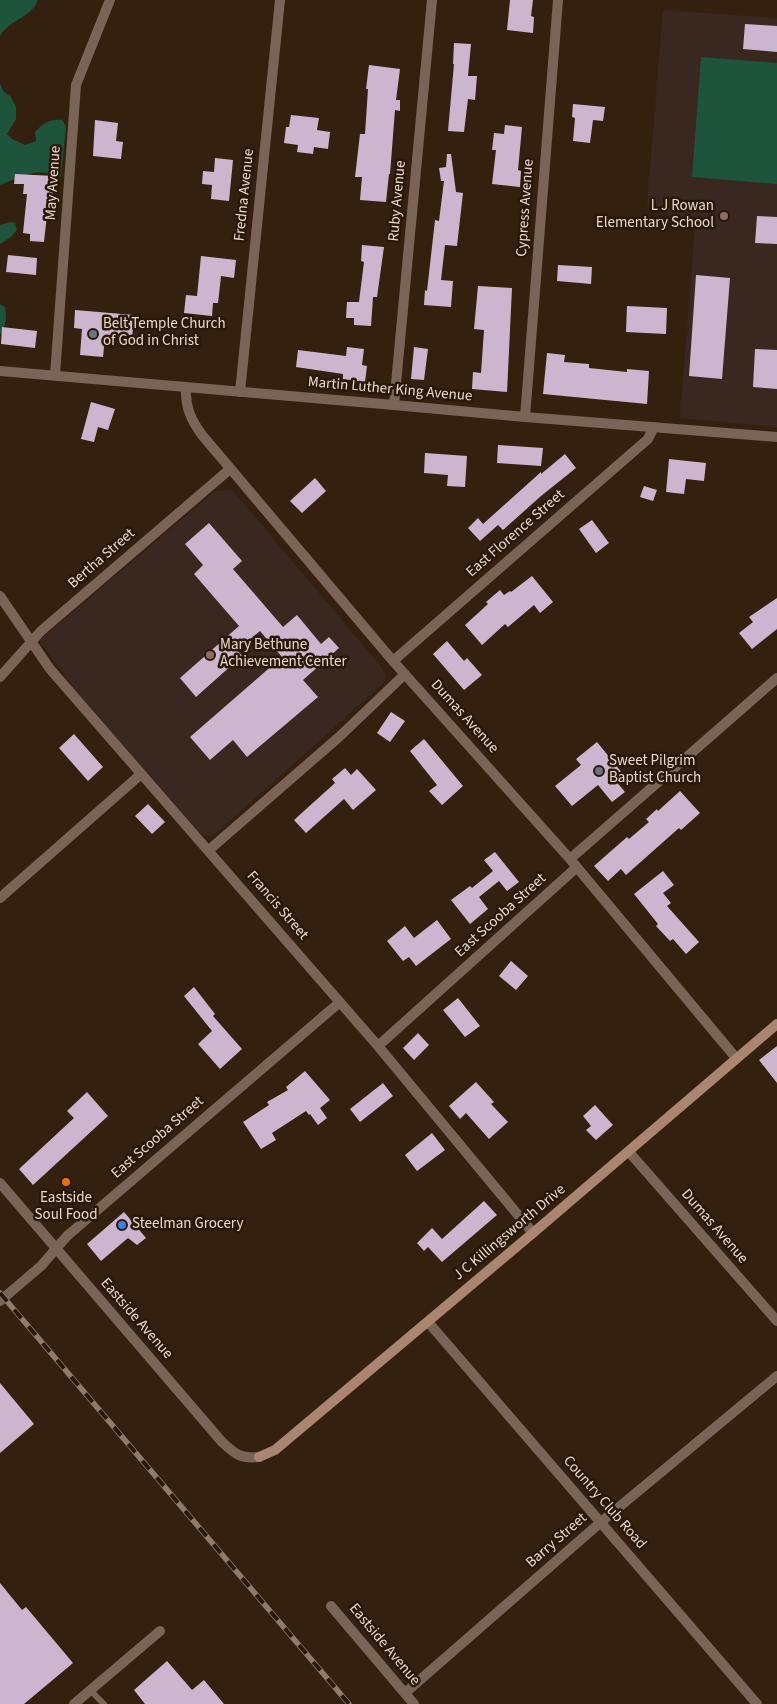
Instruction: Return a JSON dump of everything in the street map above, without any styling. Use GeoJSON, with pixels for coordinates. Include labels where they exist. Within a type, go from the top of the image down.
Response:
{"type":"FeatureCollection","features":[{"type":"Feature","properties":{"kind":"main road","name":"J C Killingsworth Drive"},"geometry":{"type":"LineString","coordinates":[[258,1458],[275,1450],[629,1152],[777,1024]]}},
{"type":"Feature","properties":{"kind":"street","name":"May Avenue"},"geometry":{"type":"LineString","coordinates":[[55,375],[76,85],[110,0]]}},
{"type":"Feature","properties":{"kind":"street","name":"Fredna Avenue"},"geometry":{"type":"LineString","coordinates":[[240,392],[280,0]]}},
{"type":"Feature","properties":{"kind":"street","name":"Ruby Avenue"},"geometry":{"type":"LineString","coordinates":[[394,405],[432,0]]}},
{"type":"Feature","properties":{"kind":"street","name":"Cypress Avenue"},"geometry":{"type":"LineString","coordinates":[[525,418],[558,0]]}},
{"type":"Feature","properties":{"kind":"street","name":"Martin Luther King Avenue"},"geometry":{"type":"LineString","coordinates":[[0,371],[525,418],[777,437]]}},
{"type":"Feature","properties":{"kind":"street","name":"Dumas Avenue"},"geometry":{"type":"LineString","coordinates":[[186,388],[186,403],[194,424],[230,468],[393,661],[570,859],[736,1058]]}},
{"type":"Feature","properties":{"kind":"street","name":"East Florence Street"},"geometry":{"type":"LineString","coordinates":[[393,661],[648,439],[654,427]]}},
{"type":"Feature","properties":{"kind":"street","name":"Bertha Street"},"geometry":{"type":"LineString","coordinates":[[0,677],[48,625],[230,468]]}},
{"type":"Feature","properties":{"kind":"street","name":"Francis Street"},"geometry":{"type":"LineString","coordinates":[[0,596],[50,669],[140,775],[209,850],[378,1046],[533,1233]]}},
{"type":"Feature","properties":{"kind":"street"},"geometry":{"type":"LineString","coordinates":[[209,850],[339,737],[405,674]]}},
{"type":"Feature","properties":{"kind":"street"},"geometry":{"type":"LineString","coordinates":[[570,859],[777,678]]}},
{"type":"Feature","properties":{"kind":"street"},"geometry":{"type":"LineString","coordinates":[[0,898],[140,775]]}},
{"type":"Feature","properties":{"kind":"street","name":"East Scooba Street"},"geometry":{"type":"LineString","coordinates":[[378,1046],[577,868]]}},
{"type":"Feature","properties":{"kind":"street","name":"East Scooba Street"},"geometry":{"type":"LineString","coordinates":[[0,1301],[41,1266],[67,1236],[340,1002]]}},
{"type":"Feature","properties":{"kind":"street","name":"Dumas Avenue"},"geometry":{"type":"LineString","coordinates":[[629,1152],[777,1321]]}},
{"type":"Feature","properties":{"kind":"street","name":"Eastside Avenue"},"geometry":{"type":"LineString","coordinates":[[0,1183],[222,1442],[238,1456],[258,1458]]}},
{"type":"Feature","properties":{"kind":"street","name":"Country Club Road"},"geometry":{"type":"LineString","coordinates":[[428,1322],[757,1704]]}},
{"type":"Feature","properties":{"kind":"street","name":"Barry Street"},"geometry":{"type":"LineString","coordinates":[[405,1693],[601,1522],[777,1376]]}},
{"type":"Feature","properties":{"kind":"street","name":"Eastside Avenue"},"geometry":{"type":"LineString","coordinates":[[331,1606],[414,1704]]}},
{"type":"Feature","properties":{"kind":"street"},"geometry":{"type":"LineString","coordinates":[[74,1704],[160,1631]]}},
{"type":"Feature","properties":{"kind":"lane"},"geometry":{"type":"LineString","coordinates":[[90,1690],[104,1704]]}},
{"type":"Feature","properties":{"kind":"shaded area","name":"L J Rowan Elementary School"},"geometry":{"type":"Polygon","coordinates":[[[663,10],[777,18],[777,427],[680,418],[695,227],[647,205],[663,10]]]}},
{"type":"Feature","properties":{"kind":"shaded area","name":"Mary Bethune Achievement Center"},"geometry":{"type":"Polygon","coordinates":[[[232,490],[379,664],[386,675],[385,682],[216,833],[210,836],[200,833],[82,698],[40,642],[42,638],[215,491],[232,490]]]}},
{"type":"Feature","properties":{"kind":"green space"},"geometry":{"type":"Polygon","coordinates":[[[0,0],[38,0],[31,11],[9,26],[0,36],[0,0]]]}},
{"type":"Feature","properties":{"kind":"green space"},"geometry":{"type":"Polygon","coordinates":[[[701,57],[777,63],[777,184],[692,177],[701,57]]]}},
{"type":"Feature","properties":{"kind":"green space"},"geometry":{"type":"Polygon","coordinates":[[[0,84],[4,92],[11,97],[16,107],[16,119],[7,134],[12,139],[25,145],[36,141],[35,132],[47,122],[62,120],[66,126],[61,177],[36,173],[0,185],[0,84]]]}},
{"type":"Feature","properties":{"kind":"green space"},"geometry":{"type":"Polygon","coordinates":[[[10,222],[15,223],[17,230],[11,237],[0,244],[0,225],[10,222]]]}},
{"type":"Feature","properties":{"kind":"green space"},"geometry":{"type":"Polygon","coordinates":[[[0,304],[5,307],[6,315],[5,325],[0,335],[0,304]]]}},
{"type":"Feature","properties":{"kind":"building"},"geometry":{"type":"Polygon","coordinates":[[[510,0],[533,0],[531,16],[534,17],[533,33],[507,30],[510,0]]]}},
{"type":"Feature","properties":{"kind":"building"},"geometry":{"type":"Polygon","coordinates":[[[745,24],[777,26],[777,52],[743,49],[745,24]]]}},
{"type":"Feature","properties":{"kind":"building"},"geometry":{"type":"Polygon","coordinates":[[[454,43],[471,44],[468,76],[477,76],[475,100],[468,99],[464,132],[448,131],[454,43]]]}},
{"type":"Feature","properties":{"kind":"building"},"geometry":{"type":"Polygon","coordinates":[[[369,65],[400,69],[396,100],[400,100],[400,111],[395,110],[386,202],[360,200],[362,177],[355,177],[360,134],[365,134],[368,89],[366,89],[369,65]]]}},
{"type":"Feature","properties":{"kind":"building"},"geometry":{"type":"Polygon","coordinates":[[[573,104],[605,107],[603,121],[593,120],[590,143],[573,141],[575,118],[572,117],[573,104]]]}},
{"type":"Feature","properties":{"kind":"building"},"geometry":{"type":"Polygon","coordinates":[[[291,115],[319,118],[317,130],[330,132],[328,149],[314,147],[313,154],[297,152],[298,145],[284,143],[286,127],[289,127],[291,115]]]}},
{"type":"Feature","properties":{"kind":"building"},"geometry":{"type":"Polygon","coordinates":[[[95,120],[118,123],[116,141],[123,142],[121,159],[93,156],[95,120]]]}},
{"type":"Feature","properties":{"kind":"building"},"geometry":{"type":"Polygon","coordinates":[[[505,125],[522,127],[518,170],[521,171],[520,187],[492,184],[496,150],[492,150],[494,133],[504,134],[505,125]]]}},
{"type":"Feature","properties":{"kind":"building"},"geometry":{"type":"Polygon","coordinates":[[[447,154],[451,154],[456,192],[463,193],[457,246],[445,245],[441,280],[453,281],[451,307],[424,305],[435,220],[439,221],[444,181],[441,181],[439,168],[446,167],[447,154]]]}},
{"type":"Feature","properties":{"kind":"building"},"geometry":{"type":"Polygon","coordinates":[[[215,158],[233,160],[229,201],[211,199],[212,185],[202,184],[203,171],[214,172],[215,158]]]}},
{"type":"Feature","properties":{"kind":"building"},"geometry":{"type":"Polygon","coordinates":[[[15,174],[54,176],[53,196],[49,196],[44,242],[30,241],[30,234],[23,233],[27,194],[23,194],[24,184],[14,184],[15,174]]]}},
{"type":"Feature","properties":{"kind":"building"},"geometry":{"type":"Polygon","coordinates":[[[757,216],[777,217],[777,244],[755,243],[757,216]]]}},
{"type":"Feature","properties":{"kind":"building"},"geometry":{"type":"Polygon","coordinates":[[[362,245],[384,247],[377,297],[373,297],[371,326],[354,325],[354,318],[346,318],[347,302],[359,302],[364,262],[361,261],[362,245]]]}},
{"type":"Feature","properties":{"kind":"building"},"geometry":{"type":"Polygon","coordinates":[[[8,255],[37,258],[36,275],[6,272],[8,255]]]}},
{"type":"Feature","properties":{"kind":"building"},"geometry":{"type":"Polygon","coordinates":[[[201,256],[236,260],[234,278],[221,276],[218,303],[213,303],[212,316],[184,313],[186,295],[197,296],[201,256]]]}},
{"type":"Feature","properties":{"kind":"building"},"geometry":{"type":"Polygon","coordinates":[[[558,265],[592,267],[591,284],[557,281],[558,265]]]}},
{"type":"Feature","properties":{"kind":"building"},"geometry":{"type":"Polygon","coordinates":[[[696,275],[730,278],[722,379],[689,376],[696,275]]]}},
{"type":"Feature","properties":{"kind":"building"},"geometry":{"type":"Polygon","coordinates":[[[478,286],[512,288],[507,392],[472,389],[473,372],[481,373],[484,330],[474,329],[478,286]]]}},
{"type":"Feature","properties":{"kind":"building"},"geometry":{"type":"Polygon","coordinates":[[[627,306],[667,308],[666,334],[626,332],[627,306]]]}},
{"type":"Feature","properties":{"kind":"building","name":"Belt Temple Church of God in Christ"},"geometry":{"type":"Polygon","coordinates":[[[75,310],[134,315],[132,339],[105,337],[103,357],[80,355],[82,329],[74,328],[75,310]]]}},
{"type":"Feature","properties":{"kind":"building"},"geometry":{"type":"Polygon","coordinates":[[[2,327],[37,331],[35,348],[1,344],[2,327]]]}},
{"type":"Feature","properties":{"kind":"building"},"geometry":{"type":"Polygon","coordinates":[[[347,347],[364,349],[362,365],[367,366],[365,382],[343,379],[343,374],[296,367],[298,350],[346,356],[347,347]]]}},
{"type":"Feature","properties":{"kind":"building"},"geometry":{"type":"Polygon","coordinates":[[[414,347],[428,349],[424,380],[411,379],[414,347]]]}},
{"type":"Feature","properties":{"kind":"building"},"geometry":{"type":"Polygon","coordinates":[[[755,349],[777,350],[777,389],[753,387],[755,349]]]}},
{"type":"Feature","properties":{"kind":"building"},"geometry":{"type":"Polygon","coordinates":[[[547,353],[565,355],[564,362],[589,364],[589,368],[627,372],[627,369],[649,371],[647,404],[543,394],[547,353]]]}},
{"type":"Feature","properties":{"kind":"building"},"geometry":{"type":"Polygon","coordinates":[[[91,402],[115,409],[108,430],[98,427],[94,442],[81,439],[91,402]]]}},
{"type":"Feature","properties":{"kind":"building"},"geometry":{"type":"Polygon","coordinates":[[[498,445],[543,448],[541,466],[497,463],[498,445]]]}},
{"type":"Feature","properties":{"kind":"building"},"geometry":{"type":"Polygon","coordinates":[[[425,453],[467,456],[465,487],[447,486],[448,475],[424,473],[425,453]]]}},
{"type":"Feature","properties":{"kind":"building"},"geometry":{"type":"Polygon","coordinates":[[[565,454],[576,468],[503,530],[498,525],[480,541],[468,528],[478,518],[483,524],[541,472],[541,474],[565,454]]]}},
{"type":"Feature","properties":{"kind":"building"},"geometry":{"type":"Polygon","coordinates":[[[669,459],[706,463],[704,481],[686,479],[684,494],[666,492],[669,459]]]}},
{"type":"Feature","properties":{"kind":"building"},"geometry":{"type":"Polygon","coordinates":[[[315,478],[326,491],[302,513],[290,501],[315,478]]]}},
{"type":"Feature","properties":{"kind":"building"},"geometry":{"type":"Polygon","coordinates":[[[644,486],[657,490],[653,501],[640,497],[644,486]]]}},
{"type":"Feature","properties":{"kind":"building"},"geometry":{"type":"Polygon","coordinates":[[[592,520],[609,543],[596,553],[579,529],[592,520]]]}},
{"type":"Feature","properties":{"kind":"building"},"geometry":{"type":"Polygon","coordinates":[[[209,523],[242,561],[233,569],[283,627],[297,615],[321,644],[329,637],[339,648],[303,680],[318,697],[247,757],[233,740],[210,760],[190,737],[282,657],[260,631],[237,650],[242,656],[196,697],[180,678],[239,626],[194,574],[203,565],[185,544],[209,523]]]}},
{"type":"Feature","properties":{"kind":"building"},"geometry":{"type":"Polygon","coordinates":[[[532,576],[553,602],[540,613],[534,605],[508,627],[505,624],[482,645],[465,625],[500,590],[504,595],[511,592],[532,576]]]}},
{"type":"Feature","properties":{"kind":"building"},"geometry":{"type":"Polygon","coordinates":[[[777,598],[777,629],[752,649],[739,633],[753,622],[749,617],[777,598]]]}},
{"type":"Feature","properties":{"kind":"building"},"geometry":{"type":"Polygon","coordinates":[[[447,641],[464,661],[467,658],[482,675],[464,690],[433,654],[447,641]]]}},
{"type":"Feature","properties":{"kind":"building"},"geometry":{"type":"Polygon","coordinates":[[[391,712],[405,721],[390,742],[377,733],[391,712]]]}},
{"type":"Feature","properties":{"kind":"building"},"geometry":{"type":"Polygon","coordinates":[[[74,734],[103,767],[88,781],[59,748],[74,734]]]}},
{"type":"Feature","properties":{"kind":"building"},"geometry":{"type":"Polygon","coordinates":[[[424,739],[463,786],[442,805],[429,791],[437,785],[410,751],[424,739]]]}},
{"type":"Feature","properties":{"kind":"building"},"geometry":{"type":"Polygon","coordinates":[[[597,742],[623,774],[615,780],[625,792],[612,802],[598,785],[572,806],[555,786],[581,765],[576,759],[597,742]]]}},
{"type":"Feature","properties":{"kind":"building"},"geometry":{"type":"Polygon","coordinates":[[[345,768],[351,775],[357,769],[376,790],[353,810],[344,799],[306,833],[294,820],[335,783],[332,779],[345,768]]]}},
{"type":"Feature","properties":{"kind":"building"},"geometry":{"type":"Polygon","coordinates":[[[680,791],[700,813],[681,830],[679,828],[626,875],[621,869],[608,881],[594,866],[627,837],[629,839],[649,822],[646,819],[680,791]]]}},
{"type":"Feature","properties":{"kind":"building"},"geometry":{"type":"Polygon","coordinates":[[[148,804],[165,822],[152,834],[135,816],[148,804]]]}},
{"type":"Feature","properties":{"kind":"building"},"geometry":{"type":"Polygon","coordinates":[[[495,852],[519,882],[507,891],[499,881],[479,897],[488,909],[470,924],[451,900],[470,886],[472,888],[493,871],[484,860],[495,852]]]}},
{"type":"Feature","properties":{"kind":"building"},"geometry":{"type":"Polygon","coordinates":[[[663,871],[674,885],[663,893],[671,903],[667,906],[699,942],[686,954],[673,939],[670,941],[656,926],[658,924],[634,894],[663,871]]]}},
{"type":"Feature","properties":{"kind":"building"},"geometry":{"type":"Polygon","coordinates":[[[437,920],[451,939],[416,966],[409,957],[403,961],[387,941],[405,926],[414,938],[437,920]]]}},
{"type":"Feature","properties":{"kind":"building"},"geometry":{"type":"Polygon","coordinates":[[[511,961],[528,976],[516,990],[499,976],[511,961]]]}},
{"type":"Feature","properties":{"kind":"building"},"geometry":{"type":"Polygon","coordinates":[[[194,987],[215,1014],[213,1016],[242,1049],[220,1069],[198,1044],[212,1031],[184,996],[194,987]]]}},
{"type":"Feature","properties":{"kind":"building"},"geometry":{"type":"Polygon","coordinates":[[[458,998],[480,1026],[465,1037],[443,1010],[458,998]]]}},
{"type":"Feature","properties":{"kind":"building"},"geometry":{"type":"Polygon","coordinates":[[[418,1033],[429,1045],[414,1060],[403,1048],[418,1033]]]}},
{"type":"Feature","properties":{"kind":"building"},"geometry":{"type":"Polygon","coordinates":[[[777,1046],[777,1083],[759,1060],[777,1046]]]}},
{"type":"Feature","properties":{"kind":"building"},"geometry":{"type":"Polygon","coordinates":[[[305,1071],[330,1100],[320,1108],[327,1118],[318,1125],[306,1111],[272,1133],[276,1140],[261,1149],[243,1122],[269,1105],[267,1102],[288,1090],[286,1087],[305,1071]]]}},
{"type":"Feature","properties":{"kind":"building"},"geometry":{"type":"Polygon","coordinates":[[[476,1082],[494,1102],[491,1104],[508,1122],[489,1139],[466,1113],[460,1119],[449,1106],[476,1082]]]}},
{"type":"Feature","properties":{"kind":"building"},"geometry":{"type":"Polygon","coordinates":[[[383,1083],[393,1096],[360,1122],[350,1109],[383,1083]]]}},
{"type":"Feature","properties":{"kind":"building"},"geometry":{"type":"Polygon","coordinates":[[[87,1092],[108,1116],[33,1185],[19,1169],[74,1118],[67,1111],[87,1092]]]}},
{"type":"Feature","properties":{"kind":"building"},"geometry":{"type":"Polygon","coordinates":[[[595,1105],[613,1125],[596,1140],[586,1130],[591,1126],[583,1116],[595,1105]]]}},
{"type":"Feature","properties":{"kind":"building"},"geometry":{"type":"Polygon","coordinates":[[[432,1133],[445,1150],[417,1171],[405,1155],[432,1133]]]}},
{"type":"Feature","properties":{"kind":"building"},"geometry":{"type":"Polygon","coordinates":[[[484,1201],[497,1215],[442,1262],[428,1247],[424,1251],[417,1243],[432,1228],[442,1239],[484,1201]]]}},
{"type":"Feature","properties":{"kind":"building","name":"Steelman Grocery"},"geometry":{"type":"Polygon","coordinates":[[[124,1212],[146,1238],[137,1245],[128,1238],[101,1261],[87,1244],[124,1212]]]}},
{"type":"Feature","properties":{"kind":"building"},"geometry":{"type":"Polygon","coordinates":[[[0,1383],[34,1424],[0,1453],[0,1383]]]}},
{"type":"Feature","properties":{"kind":"building"},"geometry":{"type":"Polygon","coordinates":[[[0,1583],[22,1610],[26,1607],[73,1663],[24,1704],[0,1704],[0,1583]]]}},
{"type":"Feature","properties":{"kind":"building"},"geometry":{"type":"Polygon","coordinates":[[[167,1661],[192,1690],[204,1680],[224,1704],[145,1704],[134,1690],[167,1661]]]}},
{"type":"Feature","properties":{"kind":"railway"},"geometry":{"type":"LineString","coordinates":[[0,1293],[349,1704]]}},
{"type":"Feature","properties":{"kind":"place","name":"L J Rowan Elementary School"},"geometry":{"type":"Point","coordinates":[724,216]}},
{"type":"Feature","properties":{"kind":"place","name":"Belt Temple Church of God in Christ"},"geometry":{"type":"Point","coordinates":[93,334]}},
{"type":"Feature","properties":{"kind":"place","name":"Mary Bethune Achievement Center"},"geometry":{"type":"Point","coordinates":[210,655]}},
{"type":"Feature","properties":{"kind":"place","name":"Sweet Pilgrim Baptist Church"},"geometry":{"type":"Point","coordinates":[599,771]}},
{"type":"Feature","properties":{"kind":"place","name":"Eastside Soul Food"},"geometry":{"type":"Point","coordinates":[66,1182]}},
{"type":"Feature","properties":{"kind":"place","name":"Steelman Grocery"},"geometry":{"type":"Point","coordinates":[122,1225]}}]}
